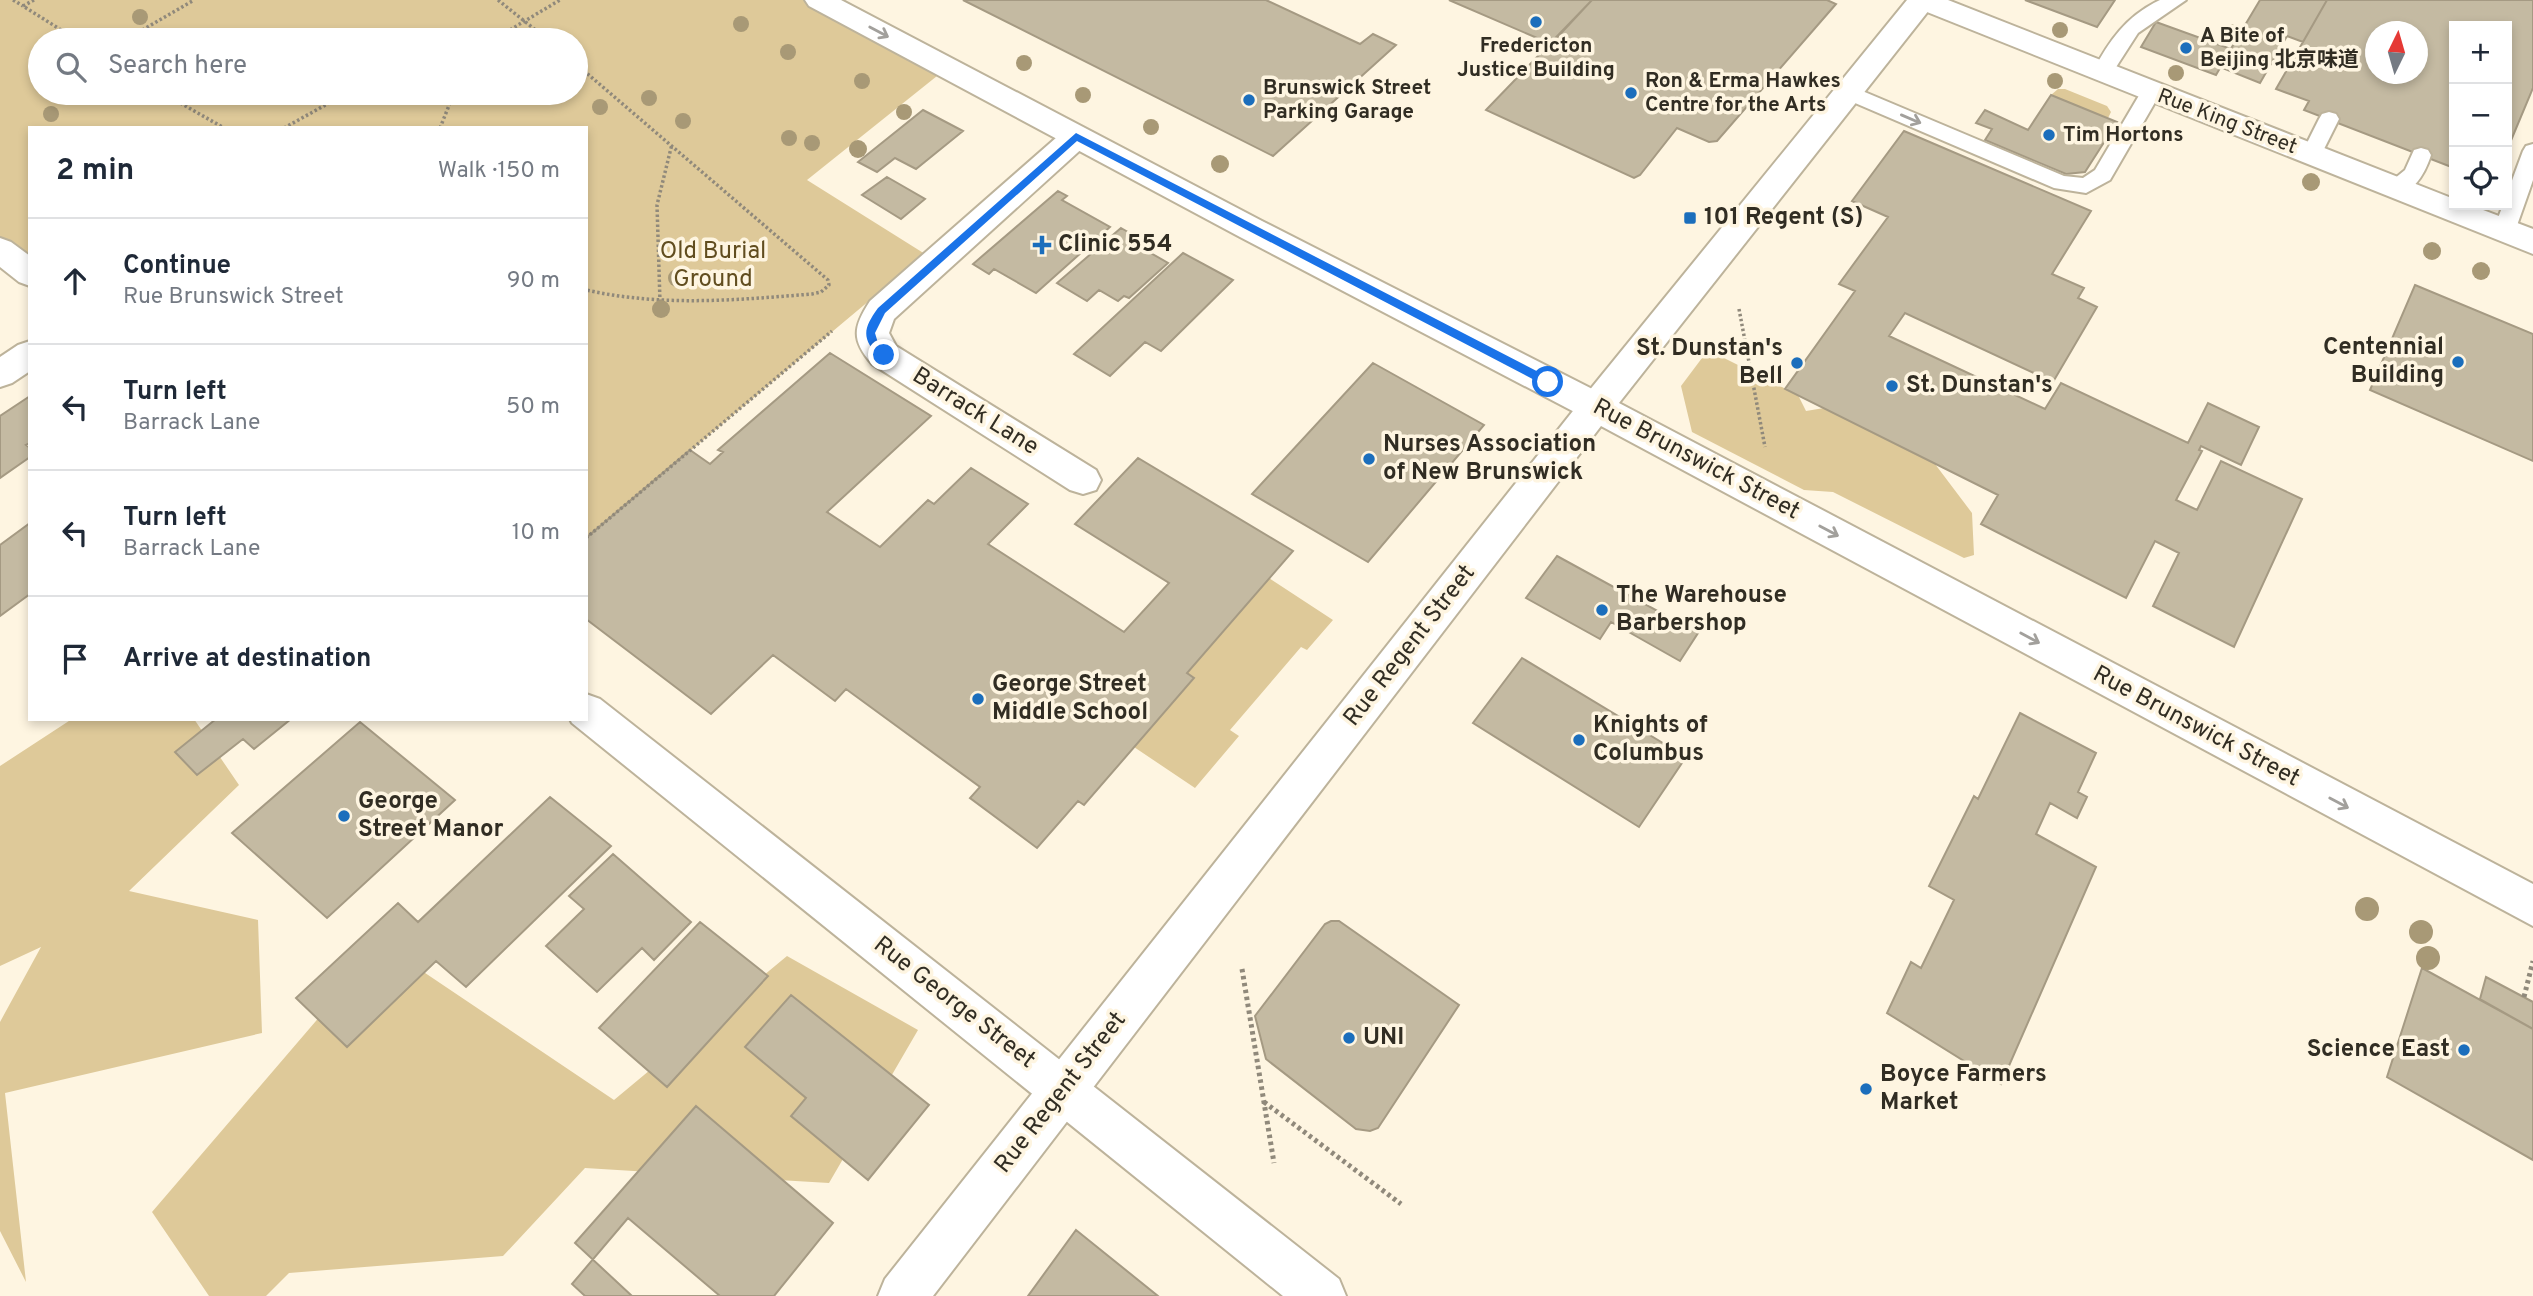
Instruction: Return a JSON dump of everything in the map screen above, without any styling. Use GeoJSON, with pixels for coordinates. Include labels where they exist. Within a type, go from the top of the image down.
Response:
{"type":"FeatureCollection","features":[{"type":"Feature","properties":{"kind":"main road","name":"Rue Brunswick Street"},"geometry":{"type":"LineString","coordinates":[[819,0],[1596,407],[2533,906]]}},
{"type":"Feature","properties":{"kind":"main road","name":"Rue King Street"},"geometry":{"type":"LineString","coordinates":[[1923,0],[2102,74],[2533,242]]}},
{"type":"Feature","properties":{"kind":"main road","name":"Rue Regent Street"},"geometry":{"type":"LineString","coordinates":[[902,1296],[1596,407],[1902,22],[1923,0]]}},
{"type":"Feature","properties":{"kind":"main road","name":"Barrack Lane"},"geometry":{"type":"LineString","coordinates":[[1076,136],[882,310],[870,333],[873,345],[884,355],[1083,480]]}},
{"type":"Feature","properties":{"kind":"main road"},"geometry":{"type":"LineString","coordinates":[[0,250],[28,272]]}},
{"type":"Feature","properties":{"kind":"main road"},"geometry":{"type":"LineString","coordinates":[[0,374],[28,355]]}},
{"type":"Feature","properties":{"kind":"main road","name":"Rue George Street"},"geometry":{"type":"LineString","coordinates":[[588,713],[1322,1296]]}},
{"type":"Feature","properties":{"kind":"lane"},"geometry":{"type":"LineString","coordinates":[[2102,74],[2117,45],[2134,22],[2176,0]]}},
{"type":"Feature","properties":{"kind":"lane"},"geometry":{"type":"LineString","coordinates":[[1848,92],[2061,183],[2086,186],[2103,175],[2151,92]]}},
{"type":"Feature","properties":{"kind":"lane"},"geometry":{"type":"LineString","coordinates":[[2311,155],[2329,119]]}},
{"type":"Feature","properties":{"kind":"lane"},"geometry":{"type":"LineString","coordinates":[[2504,231],[2533,151]]}},
{"type":"Feature","properties":{"kind":"lane"},"geometry":{"type":"LineString","coordinates":[[2394,188],[2414,174],[2421,155]]}},
{"type":"Feature","properties":{"kind":"path"},"geometry":{"type":"LineString","coordinates":[[13,0],[58,28]]}},
{"type":"Feature","properties":{"kind":"path"},"geometry":{"type":"LineString","coordinates":[[23,6],[34,0]]}},
{"type":"Feature","properties":{"kind":"path"},"geometry":{"type":"LineString","coordinates":[[146,28],[194,0]]}},
{"type":"Feature","properties":{"kind":"path"},"geometry":{"type":"LineString","coordinates":[[498,0],[533,28]]}},
{"type":"Feature","properties":{"kind":"path"},"geometry":{"type":"LineString","coordinates":[[515,28],[560,0]]}},
{"type":"Feature","properties":{"kind":"path"},"geometry":{"type":"LineString","coordinates":[[588,74],[672,144],[830,285],[821,292],[711,303],[660,302],[609,296],[588,291]]}},
{"type":"Feature","properties":{"kind":"path"},"geometry":{"type":"LineString","coordinates":[[184,105],[221,126]]}},
{"type":"Feature","properties":{"kind":"path"},"geometry":{"type":"LineString","coordinates":[[287,126],[322,105]]}},
{"type":"Feature","properties":{"kind":"path"},"geometry":{"type":"LineString","coordinates":[[441,126],[449,105]]}},
{"type":"Feature","properties":{"kind":"path"},"geometry":{"type":"LineString","coordinates":[[660,302],[657,205],[672,144]]}},
{"type":"Feature","properties":{"kind":"path"},"geometry":{"type":"LineString","coordinates":[[1739,309],[1765,447]]}},
{"type":"Feature","properties":{"kind":"path"},"geometry":{"type":"LineString","coordinates":[[2524,997],[2533,961]]}},
{"type":"Feature","properties":{"kind":"path"},"geometry":{"type":"LineString","coordinates":[[1242,969],[1273,1163]]}},
{"type":"Feature","properties":{"kind":"path"},"geometry":{"type":"LineString","coordinates":[[1263,1102],[1401,1204]]}},
{"type":"Feature","properties":{"kind":"green space","name":"Old Burial Ground"},"geometry":{"type":"Polygon","coordinates":[[[0,0],[819,0],[947,68],[807,180],[925,254],[588,536],[588,126],[28,126],[28,272],[0,250],[0,0]]]}},
{"type":"Feature","properties":{"kind":"green space"},"geometry":{"type":"Polygon","coordinates":[[[2058,89],[2065,89],[2107,106],[2111,112],[2108,118],[2051,95],[2058,89]]]}},
{"type":"Feature","properties":{"kind":"green space"},"geometry":{"type":"Polygon","coordinates":[[[1708,350],[1798,395],[1806,411],[1824,408],[1935,464],[1972,513],[1974,555],[1964,558],[1833,492],[1804,490],[1692,432],[1681,386],[1708,350]]]}},
{"type":"Feature","properties":{"kind":"green space"},"geometry":{"type":"Polygon","coordinates":[[[1269,578],[1333,620],[1307,650],[1301,647],[1230,730],[1239,736],[1195,788],[1134,747],[1194,678],[1187,673],[1269,578]]]}},
{"type":"Feature","properties":{"kind":"green space"},"geometry":{"type":"Polygon","coordinates":[[[69,721],[195,721],[239,785],[129,891],[258,920],[262,1033],[5,1093],[26,1282],[0,1231],[0,1022],[41,947],[0,966],[0,766],[69,721]]]}},
{"type":"Feature","properties":{"kind":"green space"},"geometry":{"type":"Polygon","coordinates":[[[382,944],[614,1100],[787,956],[918,1030],[829,1183],[585,1168],[503,1256],[289,1273],[266,1296],[209,1296],[152,1212],[382,944]]]}},
{"type":"Feature","properties":{"kind":"building","name":"Brunswick Street Parking Garage"},"geometry":{"type":"Polygon","coordinates":[[[963,0],[1266,0],[1360,44],[1373,34],[1396,45],[1273,156],[963,0]]]}},
{"type":"Feature","properties":{"kind":"building","name":"Fredericton Justice Building"},"geometry":{"type":"Polygon","coordinates":[[[1449,0],[1592,0],[1551,44],[1449,0]]]}},
{"type":"Feature","properties":{"kind":"building","name":"Ron & Erma Hawkes Centre for the Arts"},"geometry":{"type":"Polygon","coordinates":[[[1592,0],[1827,0],[1836,4],[1717,141],[1709,142],[1677,128],[1640,175],[1634,178],[1486,110],[1592,0]]]}},
{"type":"Feature","properties":{"kind":"building"},"geometry":{"type":"Polygon","coordinates":[[[2025,0],[2115,0],[2097,27],[2025,0]]]}},
{"type":"Feature","properties":{"kind":"building"},"geometry":{"type":"Polygon","coordinates":[[[2260,0],[2327,0],[2303,42],[2287,36],[2260,83],[2220,67],[2260,0]]]}},
{"type":"Feature","properties":{"kind":"building"},"geometry":{"type":"Polygon","coordinates":[[[2327,0],[2533,0],[2533,88],[2512,138],[2512,21],[2449,21],[2449,166],[2304,110],[2309,101],[2276,89],[2327,0]]]}},
{"type":"Feature","properties":{"kind":"building","name":"A Bite of Beijing 北京味道"},"geometry":{"type":"Polygon","coordinates":[[[2156,22],[2231,49],[2216,75],[2141,47],[2156,22]]]}},
{"type":"Feature","properties":{"kind":"building","name":"Tim Hortons"},"geometry":{"type":"Polygon","coordinates":[[[2051,95],[2117,122],[2085,172],[2066,174],[1985,140],[1992,129],[1976,123],[1985,110],[2028,130],[2051,95]]]}},
{"type":"Feature","properties":{"kind":"building"},"geometry":{"type":"Polygon","coordinates":[[[923,110],[963,131],[916,169],[895,158],[877,172],[858,162],[923,110]]]}},
{"type":"Feature","properties":{"kind":"building","name":"St. Dunstan's"},"geometry":{"type":"Polygon","coordinates":[[[1904,131],[2091,211],[2052,274],[2084,288],[2078,298],[2097,307],[2053,382],[1905,313],[1889,336],[2045,409],[2061,383],[2188,443],[2208,403],[2259,427],[2241,465],[2201,446],[2199,450],[2202,451],[2176,500],[2197,510],[2221,461],[2302,499],[2234,647],[2153,606],[2179,553],[2155,541],[2126,598],[1981,524],[1998,495],[1785,389],[1855,291],[1839,284],[1888,217],[1852,201],[1904,131]]]}},
{"type":"Feature","properties":{"kind":"building"},"geometry":{"type":"Polygon","coordinates":[[[887,177],[925,199],[901,219],[862,195],[887,177]]]}},
{"type":"Feature","properties":{"kind":"building","name":"Clinic 554"},"geometry":{"type":"Polygon","coordinates":[[[1058,191],[1067,196],[1062,200],[1110,227],[1036,293],[994,269],[989,274],[973,264],[1058,191]]]}},
{"type":"Feature","properties":{"kind":"building"},"geometry":{"type":"Polygon","coordinates":[[[1121,228],[1154,247],[1149,252],[1168,263],[1129,298],[1124,296],[1118,301],[1099,290],[1087,301],[1057,283],[1121,228]]]}},
{"type":"Feature","properties":{"kind":"building"},"geometry":{"type":"Polygon","coordinates":[[[1183,253],[1233,280],[1161,351],[1145,342],[1110,376],[1074,354],[1183,253]]]}},
{"type":"Feature","properties":{"kind":"building","name":"Centennial Building"},"geometry":{"type":"Polygon","coordinates":[[[2415,285],[2533,334],[2533,461],[2370,390],[2415,285]]]}},
{"type":"Feature","properties":{"kind":"building","name":"George Street Middle School"},"geometry":{"type":"Polygon","coordinates":[[[830,353],[931,416],[827,512],[880,547],[928,500],[934,504],[971,468],[1028,504],[988,544],[1124,632],[1169,583],[1075,524],[1138,458],[1293,551],[1187,673],[1194,678],[1084,805],[1078,801],[1037,848],[970,798],[980,787],[846,689],[835,701],[773,655],[711,714],[588,621],[588,536],[690,450],[710,464],[723,452],[718,450],[830,353]]]}},
{"type":"Feature","properties":{"kind":"building","name":"Nurses Association of New Brunswick"},"geometry":{"type":"Polygon","coordinates":[[[1373,363],[1484,425],[1368,562],[1252,494],[1373,363]]]}},
{"type":"Feature","properties":{"kind":"building"},"geometry":{"type":"Polygon","coordinates":[[[28,397],[28,458],[0,478],[0,416],[28,397]]]}},
{"type":"Feature","properties":{"kind":"building"},"geometry":{"type":"Polygon","coordinates":[[[28,524],[28,595],[0,616],[0,545],[28,524]]]}},
{"type":"Feature","properties":{"kind":"building","name":"The Warehouse Barbershop"},"geometry":{"type":"Polygon","coordinates":[[[1557,556],[1698,633],[1680,661],[1611,622],[1600,639],[1526,598],[1557,556]]]}},
{"type":"Feature","properties":{"kind":"building","name":"Knights of Columbus"},"geometry":{"type":"Polygon","coordinates":[[[1522,658],[1686,757],[1639,827],[1473,723],[1522,658]]]}},
{"type":"Feature","properties":{"kind":"building"},"geometry":{"type":"Polygon","coordinates":[[[2020,713],[2096,753],[2078,792],[2087,797],[2077,818],[2050,803],[2036,834],[2096,867],[2001,1084],[1887,1013],[1911,962],[1921,968],[1954,900],[1929,886],[1974,796],[1978,799],[2020,713]]]}},
{"type":"Feature","properties":{"kind":"building"},"geometry":{"type":"Polygon","coordinates":[[[214,721],[289,721],[254,749],[243,739],[197,775],[175,752],[214,721]]]}},
{"type":"Feature","properties":{"kind":"building","name":"George Street Manor"},"geometry":{"type":"Polygon","coordinates":[[[360,722],[455,800],[327,918],[232,833],[360,722]]]}},
{"type":"Feature","properties":{"kind":"building"},"geometry":{"type":"Polygon","coordinates":[[[550,797],[611,846],[466,987],[436,961],[347,1047],[296,998],[398,903],[418,922],[550,797]]]}},
{"type":"Feature","properties":{"kind":"building"},"geometry":{"type":"Polygon","coordinates":[[[613,854],[691,922],[654,960],[642,948],[597,992],[546,946],[584,909],[569,896],[613,854]]]}},
{"type":"Feature","properties":{"kind":"building","name":"UNI"},"geometry":{"type":"Polygon","coordinates":[[[1339,921],[1459,1005],[1378,1128],[1370,1131],[1356,1129],[1266,1059],[1255,1016],[1325,924],[1339,921]]]}},
{"type":"Feature","properties":{"kind":"building"},"geometry":{"type":"Polygon","coordinates":[[[700,922],[768,976],[667,1087],[599,1028],[700,922]]]}},
{"type":"Feature","properties":{"kind":"building","name":"Science East"},"geometry":{"type":"Polygon","coordinates":[[[2422,968],[2533,1029],[2533,1160],[2387,1077],[2422,968]]]}},
{"type":"Feature","properties":{"kind":"building"},"geometry":{"type":"Polygon","coordinates":[[[2486,977],[2533,1002],[2533,1029],[2480,999],[2486,977]]]}},
{"type":"Feature","properties":{"kind":"building"},"geometry":{"type":"Polygon","coordinates":[[[791,995],[929,1105],[868,1180],[791,1116],[806,1098],[745,1047],[791,995]]]}},
{"type":"Feature","properties":{"kind":"building"},"geometry":{"type":"Polygon","coordinates":[[[696,1106],[833,1223],[774,1296],[632,1296],[575,1243],[696,1106]]]}},
{"type":"Feature","properties":{"kind":"building"},"geometry":{"type":"Polygon","coordinates":[[[628,1218],[720,1296],[585,1296],[572,1284],[628,1218]]]}},
{"type":"Feature","properties":{"kind":"building"},"geometry":{"type":"Polygon","coordinates":[[[1076,1230],[1158,1296],[1028,1296],[1076,1230]]]}},
{"type":"Feature","properties":{"kind":"place","name":"Fredericton Justice Building"},"geometry":{"type":"Point","coordinates":[1536,22]}},
{"type":"Feature","properties":{"kind":"place","name":"A Bite of Beijing 北京味道"},"geometry":{"type":"Point","coordinates":[2186,48]}},
{"type":"Feature","properties":{"kind":"place","name":"Ron & Erma Hawkes Centre for the Arts"},"geometry":{"type":"Point","coordinates":[1631,93]}},
{"type":"Feature","properties":{"kind":"place","name":"Brunswick Street Parking Garage"},"geometry":{"type":"Point","coordinates":[1249,100]}},
{"type":"Feature","properties":{"kind":"place","name":"Tim Hortons"},"geometry":{"type":"Point","coordinates":[2049,135]}},
{"type":"Feature","properties":{"kind":"place","name":"101 Regent (S)"},"geometry":{"type":"Point","coordinates":[1690,218]}},
{"type":"Feature","properties":{"kind":"place","name":"Clinic 554"},"geometry":{"type":"Point","coordinates":[1042,245]}},
{"type":"Feature","properties":{"kind":"place","name":"Centennial Building"},"geometry":{"type":"Point","coordinates":[2458,362]}},
{"type":"Feature","properties":{"kind":"place","name":"St. Dunstan's Bell"},"geometry":{"type":"Point","coordinates":[1797,363]}},
{"type":"Feature","properties":{"kind":"place","name":"St. Dunstan's"},"geometry":{"type":"Point","coordinates":[1892,386]}},
{"type":"Feature","properties":{"kind":"place","name":"Nurses Association of New Brunswick"},"geometry":{"type":"Point","coordinates":[1369,459]}},
{"type":"Feature","properties":{"kind":"place","name":"The Warehouse Barbershop"},"geometry":{"type":"Point","coordinates":[1602,610]}},
{"type":"Feature","properties":{"kind":"place","name":"George Street Middle School"},"geometry":{"type":"Point","coordinates":[978,699]}},
{"type":"Feature","properties":{"kind":"place","name":"Knights of Columbus"},"geometry":{"type":"Point","coordinates":[1579,740]}},
{"type":"Feature","properties":{"kind":"place","name":"George Street Manor"},"geometry":{"type":"Point","coordinates":[344,816]}},
{"type":"Feature","properties":{"kind":"place","name":"UNI"},"geometry":{"type":"Point","coordinates":[1349,1038]}},
{"type":"Feature","properties":{"kind":"place","name":"Science East"},"geometry":{"type":"Point","coordinates":[2464,1050]}},
{"type":"Feature","properties":{"kind":"place","name":"Boyce Farmers Market"},"geometry":{"type":"Point","coordinates":[1866,1089]}},
{"type":"Feature","properties":{"kind":"route"},"geometry":{"type":"LineString","coordinates":[[884,355],[873,345],[870,333],[882,310],[1076,136],[1548,382]]}}]}
